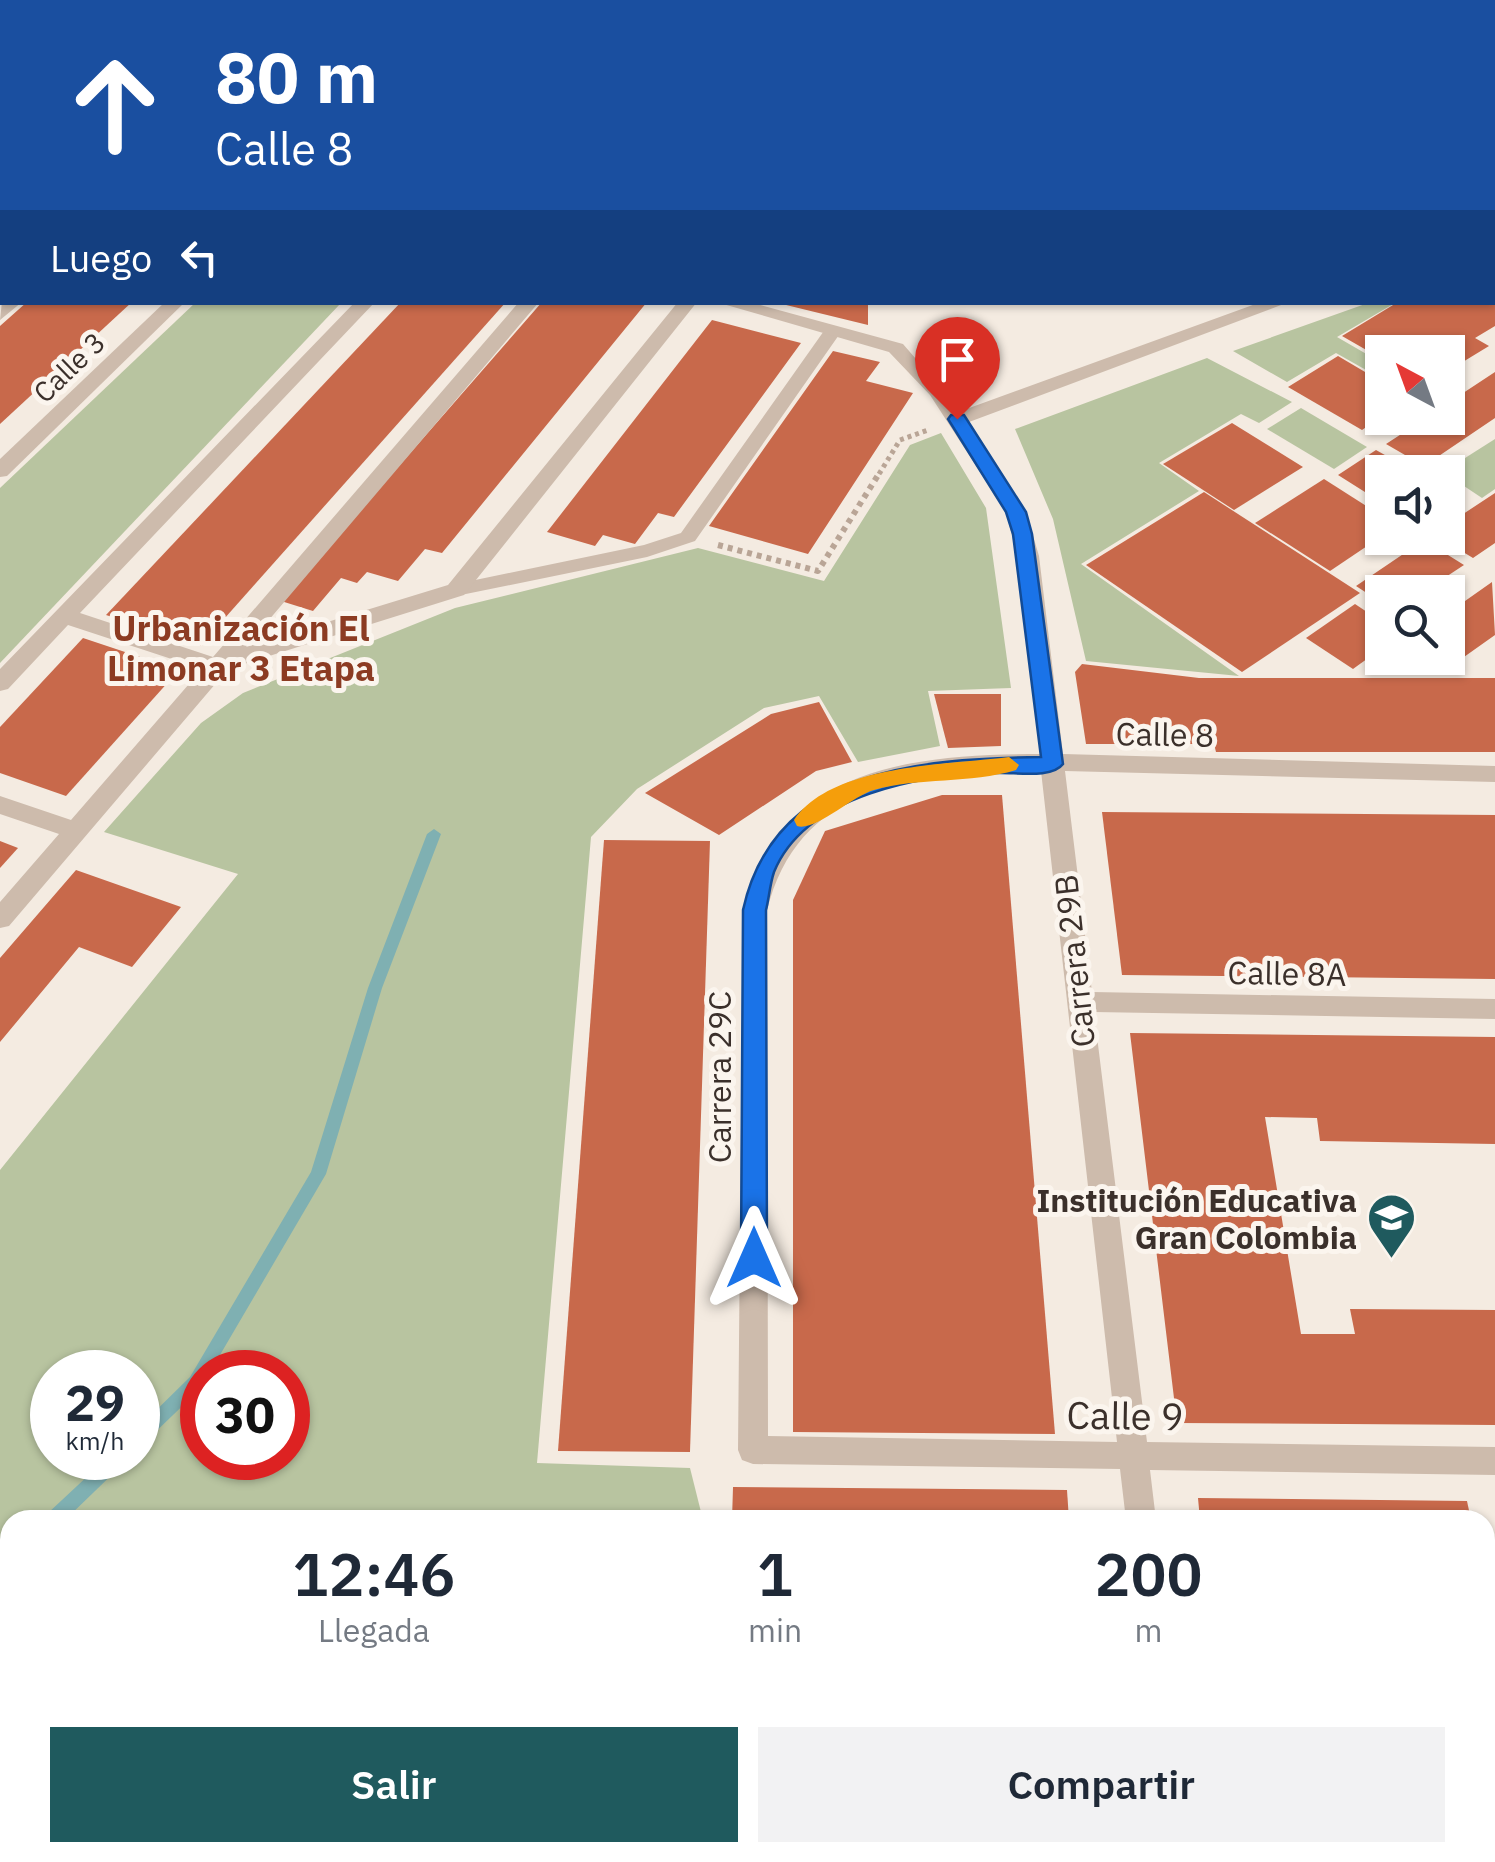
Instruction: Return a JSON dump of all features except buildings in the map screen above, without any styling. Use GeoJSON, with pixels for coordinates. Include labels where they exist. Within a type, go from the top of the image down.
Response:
{"type":"FeatureCollection","features":[{"type":"Feature","properties":{"kind":"street","name":"Calle 3"},"geometry":{"type":"LineString","coordinates":[[0,471],[173,305]]}},
{"type":"Feature","properties":{"kind":"street"},"geometry":{"type":"LineString","coordinates":[[0,683],[363,305]]}},
{"type":"Feature","properties":{"kind":"street"},"geometry":{"type":"LineString","coordinates":[[0,919],[214,665],[527,305]]}},
{"type":"Feature","properties":{"kind":"street"},"geometry":{"type":"LineString","coordinates":[[64,616],[214,665],[456,590],[686,305]]}},
{"type":"Feature","properties":{"kind":"street","name":"Carrera 29B"},"geometry":{"type":"LineString","coordinates":[[736,305],[896,348],[957,419],[1016,512],[1024,542],[1053,764],[1140,1510]]}},
{"type":"Feature","properties":{"kind":"street"},"geometry":{"type":"LineString","coordinates":[[957,419],[1272,305]]}},
{"type":"Feature","properties":{"kind":"street","name":"Calle 8"},"geometry":{"type":"LineString","coordinates":[[838,796],[872,782],[979,765],[1495,774]]}},
{"type":"Feature","properties":{"kind":"street","name":"Carrera 29C"},"geometry":{"type":"LineString","coordinates":[[753,1450],[755,910],[762,873],[781,840],[838,796]]}},
{"type":"Feature","properties":{"kind":"street"},"geometry":{"type":"LineString","coordinates":[[0,805],[76,832]]}},
{"type":"Feature","properties":{"kind":"street","name":"Calle 8A"},"geometry":{"type":"LineString","coordinates":[[1078,1002],[1495,1009]]}},
{"type":"Feature","properties":{"kind":"street","name":"Calle 9"},"geometry":{"type":"LineString","coordinates":[[753,1450],[1495,1460]]}},
{"type":"Feature","properties":{"kind":"lane"},"geometry":{"type":"LineString","coordinates":[[456,590],[648,551],[688,537],[832,332]]}},
{"type":"Feature","properties":{"kind":"path"},"geometry":{"type":"LineString","coordinates":[[688,537],[818,571],[900,440],[957,419]]}},
{"type":"Feature","properties":{"kind":"green space"},"geometry":{"type":"Polygon","coordinates":[[[193,305],[339,305],[0,663],[0,488],[193,305]]]}},
{"type":"Feature","properties":{"kind":"green space"},"geometry":{"type":"Polygon","coordinates":[[[1362,305],[1392,305],[1337,337],[1365,353],[1365,369],[1336,353],[1287,382],[1233,351],[1362,305]]]}},
{"type":"Feature","properties":{"kind":"green space"},"geometry":{"type":"Polygon","coordinates":[[[1207,358],[1292,402],[1259,423],[1241,414],[1159,463],[1199,491],[1081,564],[1239,676],[1086,661],[1053,519],[1015,429],[1207,358]]]}},
{"type":"Feature","properties":{"kind":"green space"},"geometry":{"type":"Polygon","coordinates":[[[1301,408],[1367,447],[1334,469],[1267,429],[1301,408]]]}},
{"type":"Feature","properties":{"kind":"green space"},"geometry":{"type":"Polygon","coordinates":[[[941,433],[986,508],[1011,688],[928,691],[940,746],[858,762],[819,696],[764,708],[637,789],[591,837],[537,1463],[690,1468],[700,1510],[0,1510],[0,1170],[238,874],[104,832],[201,723],[243,693],[455,608],[698,548],[824,581],[910,445],[941,433]]]}},
{"type":"Feature","properties":{"kind":"green space"},"geometry":{"type":"Polygon","coordinates":[[[1495,439],[1495,489],[1482,498],[1465,487],[1465,458],[1495,439]]]}},
{"type":"Feature","properties":{"kind":"waterway"},"geometry":{"type":"LineString","coordinates":[[160,1417],[196,1382],[318,1174],[375,988],[434,834]]}},
{"type":"Feature","properties":{"kind":"waterway"},"geometry":{"type":"LineString","coordinates":[[63,1510],[95,1480]]}},
{"type":"Feature","properties":{"kind":"slow traffic"},"geometry":{"type":"LineString","coordinates":[[805,820],[838,796],[872,782],[979,765],[1009,765]]}},
{"type":"Feature","properties":{"kind":"place","name":"Institución Educativa Gran Colombia"},"geometry":{"type":"Point","coordinates":[1392,1260]}},
{"type":"Feature","properties":{"kind":"district","name":"Urbanización El Limonar 3 Etapa"},"geometry":{"type":"Point","coordinates":[241,648]}},
{"type":"Feature","properties":{"kind":"route"},"geometry":{"type":"LineString","coordinates":[[754,1258],[755,910],[762,873],[781,840],[838,796],[872,782],[979,765],[1053,764],[1028,556],[1016,512],[957,419]]}}]}
